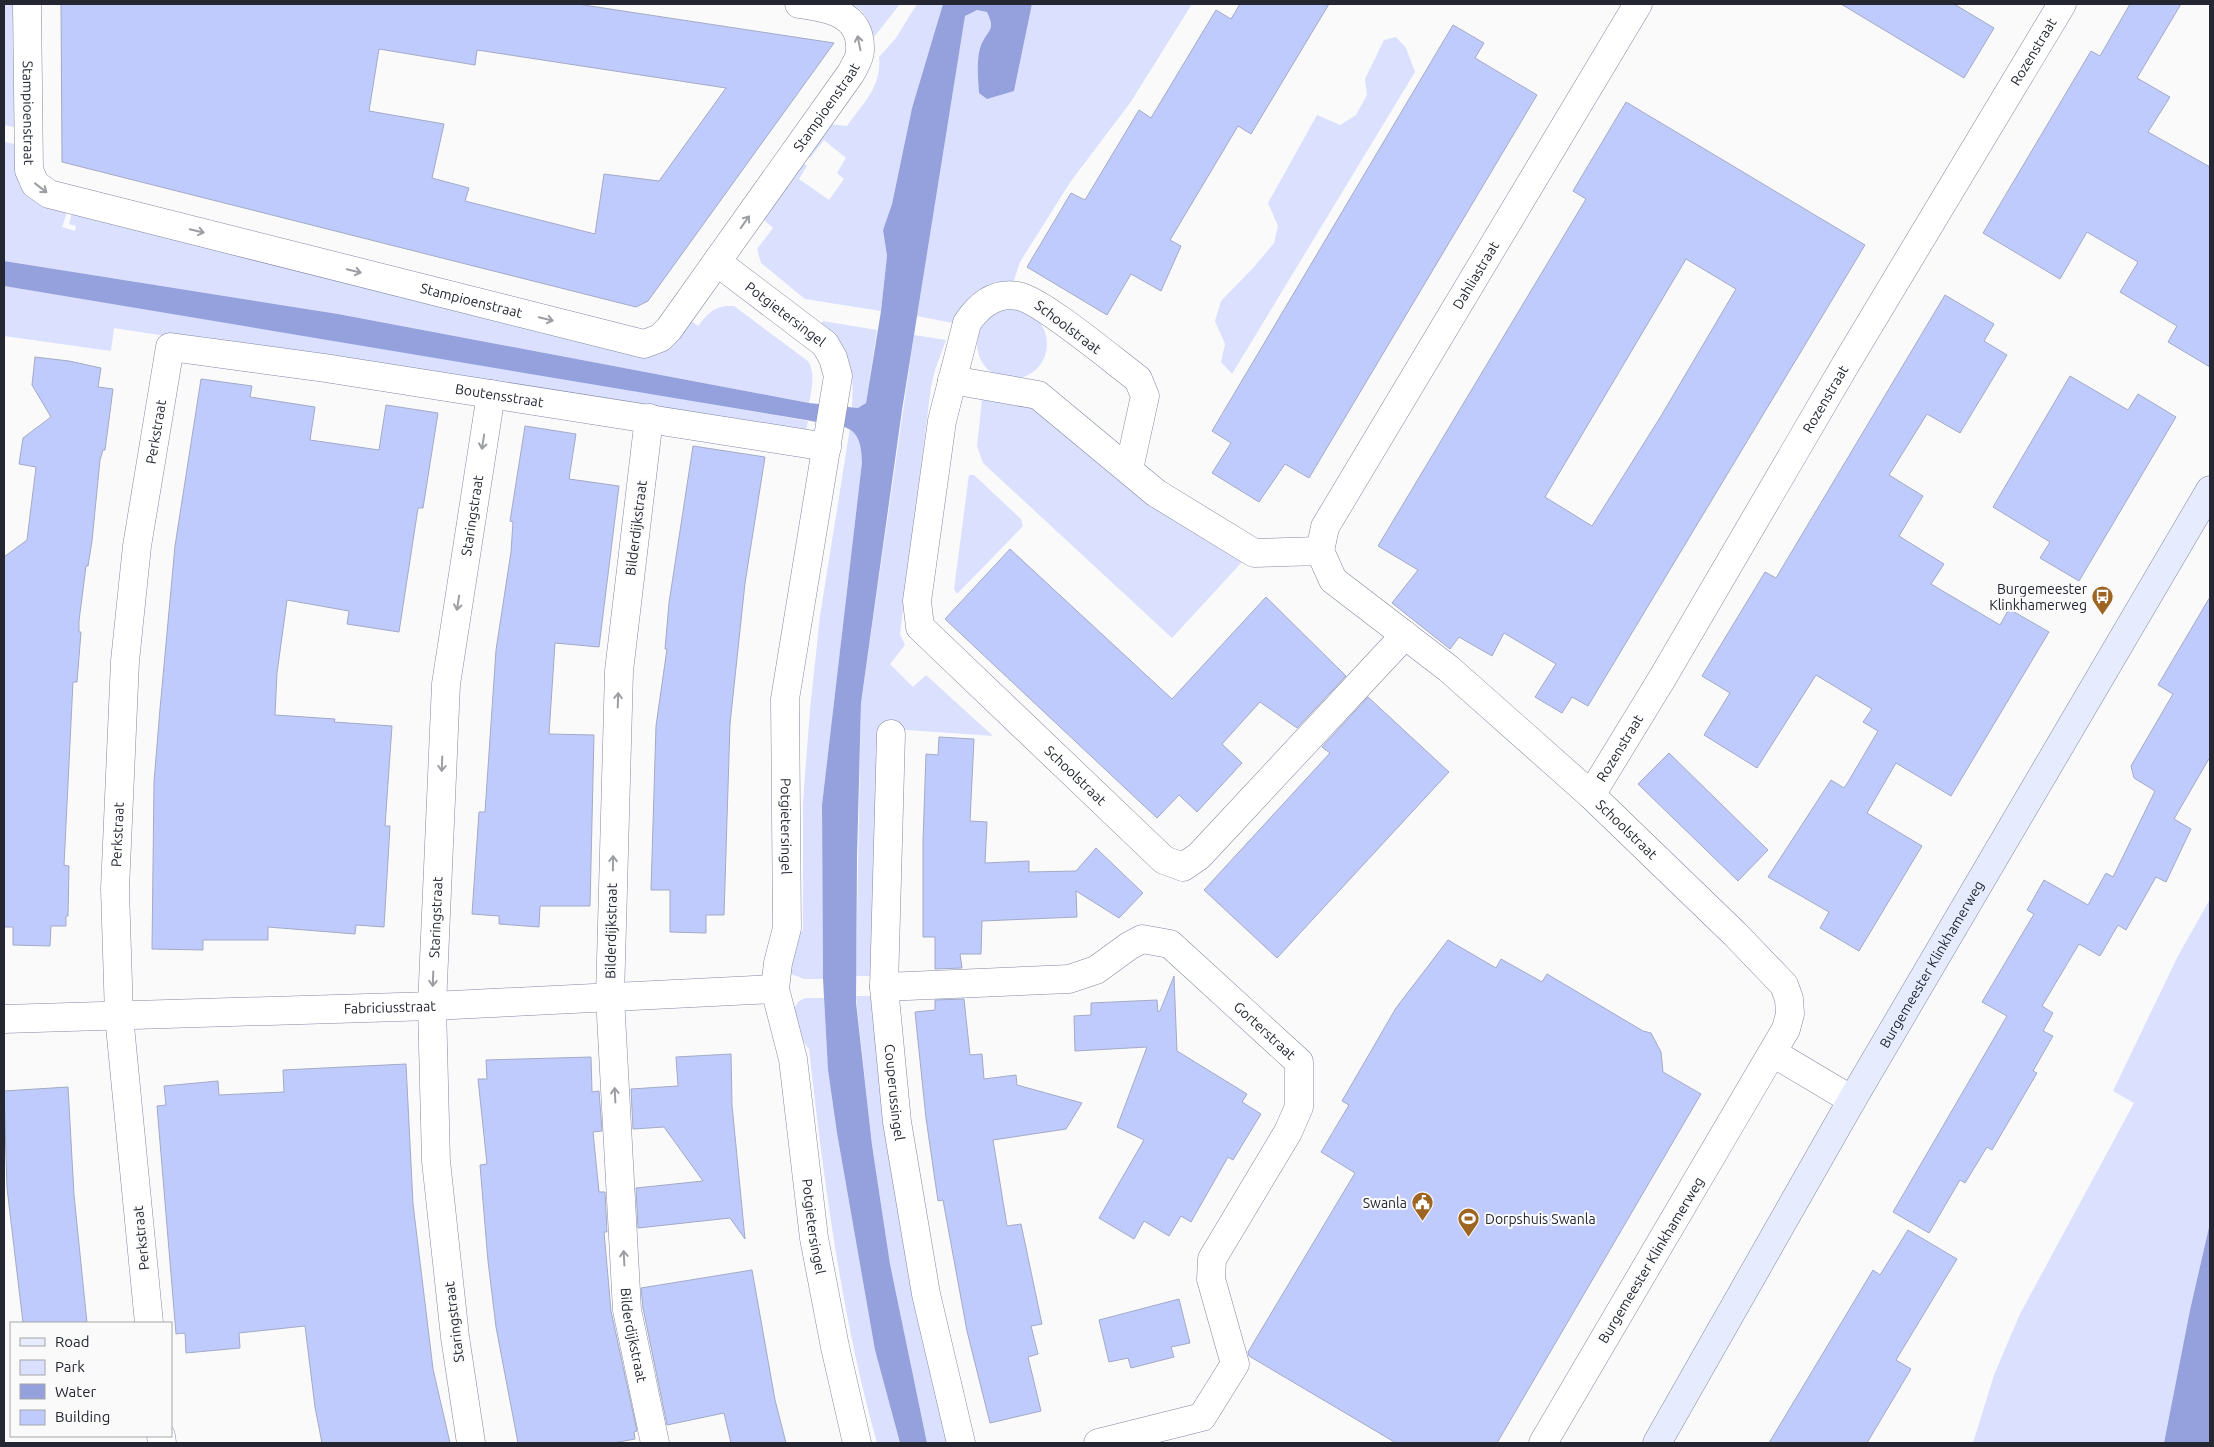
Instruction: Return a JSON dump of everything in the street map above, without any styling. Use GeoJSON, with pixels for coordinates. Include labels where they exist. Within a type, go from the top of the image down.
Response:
{"type":"FeatureCollection","features":[{"type":"Feature","properties":{"kind":"main road","name":"Burgemeester Klinkhamerweg"},"geometry":{"type":"LineString","coordinates":[[1657,1443],[1852,1100],[2210,490]]}},
{"type":"Feature","properties":{"kind":"street","name":"Stampioenstraat"},"geometry":{"type":"LineString","coordinates":[[27,4],[29,170],[35,184],[50,194],[644,344],[660,338],[669,330],[851,73],[860,53],[852,24],[841,14],[827,8],[799,4]]}},
{"type":"Feature","properties":{"kind":"street","name":"Dahliastraat"},"geometry":{"type":"LineString","coordinates":[[1320,550],[1325,527],[1638,4]]}},
{"type":"Feature","properties":{"kind":"street","name":"Rozenstraat"},"geometry":{"type":"LineString","coordinates":[[1591,794],[1663,677],[1847,362],[2062,4]]}},
{"type":"Feature","properties":{"kind":"street","name":"Potgietersingel"},"geometry":{"type":"LineString","coordinates":[[717,262],[825,344],[833,358],[838,376],[837,395],[785,699],[787,928],[778,963],[775,989],[793,1059],[814,1238],[835,1347],[857,1443]]}},
{"type":"Feature","properties":{"kind":"street","name":"Schoolstraat"},"geometry":{"type":"LineString","coordinates":[[1129,469],[1145,396],[1138,379],[1031,299],[1018,296],[996,298],[975,311],[967,323],[942,422],[917,601],[920,627],[1164,860],[1183,867],[1199,856],[1405,635]]}},
{"type":"Feature","properties":{"kind":"street","name":"Boutensstraat"},"geometry":{"type":"LineString","coordinates":[[170,347],[649,418],[827,447]]}},
{"type":"Feature","properties":{"kind":"street","name":"Perkstraat"},"geometry":{"type":"LineString","coordinates":[[149,1322],[119,1016],[115,890],[126,661],[137,546],[170,347]]}},
{"type":"Feature","properties":{"kind":"street"},"geometry":{"type":"LineString","coordinates":[[952,380],[1038,395],[1156,493],[1254,553],[1320,550]]}},
{"type":"Feature","properties":{"kind":"street","name":"Staringstraat"},"geometry":{"type":"LineString","coordinates":[[470,1443],[455,1337],[436,1161],[432,1006],[446,684],[491,394]]}},
{"type":"Feature","properties":{"kind":"street","name":"Bilderdijkstraat"},"geometry":{"type":"LineString","coordinates":[[649,418],[619,672],[610,997],[627,1310],[655,1443]]}},
{"type":"Feature","properties":{"kind":"street","name":"Schoolstraat"},"geometry":{"type":"LineString","coordinates":[[1320,550],[1333,580],[1449,670],[1591,794],[1736,934],[1784,985],[1789,999],[1790,1014],[1786,1029],[1773,1053]]}},
{"type":"Feature","properties":{"kind":"street","name":"Couperussingel"},"geometry":{"type":"LineString","coordinates":[[892,734],[884,986],[897,1122],[916,1238],[939,1354],[961,1443]]}},
{"type":"Feature","properties":{"kind":"street","name":"Gorterstraat"},"geometry":{"type":"LineString","coordinates":[[884,986],[1069,979],[1096,970],[1142,939],[1170,944],[1300,1062],[1299,1107],[1288,1132],[1212,1259],[1211,1279],[1235,1364],[1202,1417],[1098,1443]]}},
{"type":"Feature","properties":{"kind":"street","name":"Fabriciusstraat"},"geometry":{"type":"LineString","coordinates":[[4,1019],[432,1006],[775,989]]}},
{"type":"Feature","properties":{"kind":"street"},"geometry":{"type":"LineString","coordinates":[[1773,1053],[1852,1100]]}},
{"type":"Feature","properties":{"kind":"street","name":"Burgemeester Klinkhamerweg"},"geometry":{"type":"LineString","coordinates":[[1542,1443],[1773,1053]]}},
{"type":"Feature","properties":{"kind":"green space"},"geometry":{"type":"Polygon","coordinates":[[[4,4],[17,4],[18,128],[4,125],[4,4]]]}},
{"type":"Feature","properties":{"kind":"green space"},"geometry":{"type":"Polygon","coordinates":[[[853,4],[900,4],[874,37],[867,18],[853,4]]]}},
{"type":"Feature","properties":{"kind":"green space"},"geometry":{"type":"Polygon","coordinates":[[[917,4],[943,4],[912,108],[892,204],[883,230],[887,256],[881,311],[805,299],[761,263],[757,249],[773,228],[763,219],[802,162],[807,166],[799,179],[829,200],[844,179],[837,173],[846,158],[824,140],[810,158],[807,155],[829,124],[847,126],[865,102],[878,77],[879,57],[896,38],[917,4]]]}},
{"type":"Feature","properties":{"kind":"green space"},"geometry":{"type":"Polygon","coordinates":[[[1032,4],[1192,4],[1130,103],[1071,181],[1020,262],[1013,283],[953,323],[917,316],[965,15],[977,10],[987,12],[991,23],[990,30],[981,45],[978,56],[979,93],[1014,91],[1032,4]]]}},
{"type":"Feature","properties":{"kind":"green space"},"geometry":{"type":"Polygon","coordinates":[[[1396,37],[1406,48],[1415,72],[1232,374],[1221,362],[1225,344],[1215,321],[1221,301],[1274,243],[1278,226],[1268,203],[1317,115],[1340,125],[1356,115],[1367,95],[1365,79],[1384,40],[1396,37]]]}},
{"type":"Feature","properties":{"kind":"green space"},"geometry":{"type":"Polygon","coordinates":[[[4,142],[15,144],[16,173],[23,192],[39,203],[67,212],[62,227],[75,231],[76,226],[69,224],[72,213],[644,355],[659,353],[665,349],[676,339],[690,320],[698,326],[713,310],[734,306],[809,362],[812,387],[809,403],[338,314],[4,261],[4,142]]]}},
{"type":"Feature","properties":{"kind":"green space"},"geometry":{"type":"Polygon","coordinates":[[[4,286],[564,378],[808,421],[805,435],[114,328],[111,351],[4,336],[4,286]]]}},
{"type":"Feature","properties":{"kind":"green space"},"geometry":{"type":"Polygon","coordinates":[[[1005,309],[1019,309],[1032,314],[1042,324],[1047,337],[1047,351],[1042,364],[1032,374],[1019,379],[1005,379],[992,374],[982,364],[977,351],[977,337],[982,324],[992,314],[1005,309]]]}},
{"type":"Feature","properties":{"kind":"green space"},"geometry":{"type":"Polygon","coordinates":[[[823,321],[877,330],[866,403],[858,408],[852,407],[851,371],[845,351],[821,324],[823,321]]]}},
{"type":"Feature","properties":{"kind":"green space"},"geometry":{"type":"Polygon","coordinates":[[[914,335],[946,340],[931,387],[900,634],[905,645],[890,664],[913,687],[926,675],[993,736],[878,728],[875,825],[876,976],[856,976],[861,703],[914,335]]]}},
{"type":"Feature","properties":{"kind":"green space"},"geometry":{"type":"Polygon","coordinates":[[[982,400],[1028,403],[1242,562],[1172,638],[983,463],[977,446],[982,400]]]}},
{"type":"Feature","properties":{"kind":"green space"},"geometry":{"type":"Polygon","coordinates":[[[850,428],[861,443],[862,462],[822,805],[823,979],[804,979],[791,974],[791,969],[795,945],[803,930],[803,802],[810,710],[820,616],[850,428]]]}},
{"type":"Feature","properties":{"kind":"green space"},"geometry":{"type":"Polygon","coordinates":[[[969,475],[974,475],[1021,519],[1023,526],[957,594],[954,589],[969,475]]]}},
{"type":"Feature","properties":{"kind":"green space"},"geometry":{"type":"Polygon","coordinates":[[[2210,899],[2210,1223],[2190,1310],[2164,1443],[1973,1443],[1994,1375],[2020,1314],[2134,1103],[2113,1091],[2178,956],[2210,899]]]}},
{"type":"Feature","properties":{"kind":"green space"},"geometry":{"type":"Polygon","coordinates":[[[856,996],[875,996],[952,1443],[927,1443],[890,1264],[872,1145],[856,996]]]}},
{"type":"Feature","properties":{"kind":"green space"},"geometry":{"type":"Polygon","coordinates":[[[806,998],[824,998],[828,1070],[837,1133],[875,1350],[900,1443],[877,1443],[853,1346],[835,1248],[809,1049],[797,1029],[795,1021],[795,1007],[799,1001],[806,998]]]}},
{"type":"Feature","properties":{"kind":"water"},"geometry":{"type":"Polygon","coordinates":[[[943,4],[1032,4],[1014,91],[987,99],[979,93],[978,62],[979,50],[991,27],[990,18],[987,12],[977,10],[965,16],[902,410],[861,703],[856,1002],[872,1145],[890,1264],[927,1443],[900,1443],[875,1350],[837,1133],[828,1070],[823,979],[822,805],[862,462],[861,448],[853,432],[839,425],[4,286],[4,261],[338,314],[809,403],[858,408],[866,403],[881,311],[887,256],[883,230],[892,204],[912,108],[943,4]]]}},
{"type":"Feature","properties":{"kind":"water"},"geometry":{"type":"Polygon","coordinates":[[[2210,1223],[2210,1443],[2164,1443],[2190,1310],[2210,1223]]]}},
{"type":"Feature","properties":{"kind":"building"},"geometry":{"type":"Polygon","coordinates":[[[61,4],[577,4],[834,43],[648,301],[636,307],[62,162],[61,4]],[[379,49],[369,111],[444,124],[432,178],[469,188],[465,201],[595,234],[604,174],[659,181],[726,88],[477,50],[475,65],[379,49]]]}},
{"type":"Feature","properties":{"kind":"building"},"geometry":{"type":"Polygon","coordinates":[[[1240,4],[1329,4],[1251,134],[1238,126],[1170,240],[1181,246],[1161,291],[1131,274],[1107,315],[1027,267],[1071,193],[1085,200],[1139,110],[1151,118],[1216,10],[1231,19],[1240,4]]]}},
{"type":"Feature","properties":{"kind":"building"},"geometry":{"type":"Polygon","coordinates":[[[1841,4],[1954,4],[1994,28],[1964,78],[1841,4]]]}},
{"type":"Feature","properties":{"kind":"building"},"geometry":{"type":"Polygon","coordinates":[[[2130,4],[2181,4],[2137,78],[2170,97],[2148,132],[2210,167],[2210,367],[2168,342],[2177,326],[2120,292],[2138,262],[2087,232],[2060,279],[1983,233],[2091,51],[2100,56],[2130,4]]]}},
{"type":"Feature","properties":{"kind":"building"},"geometry":{"type":"Polygon","coordinates":[[[1453,25],[1484,43],[1475,58],[1537,95],[1309,478],[1285,464],[1259,502],[1212,473],[1231,443],[1212,431],[1453,25]]]}},
{"type":"Feature","properties":{"kind":"building"},"geometry":{"type":"Polygon","coordinates":[[[1626,102],[1865,245],[1588,706],[1572,697],[1562,713],[1535,697],[1556,664],[1504,633],[1492,656],[1459,637],[1450,649],[1392,603],[1418,570],[1378,546],[1586,199],[1573,191],[1626,102]],[[1686,259],[1545,497],[1592,526],[1661,416],[1736,289],[1686,259]]]}},
{"type":"Feature","properties":{"kind":"building"},"geometry":{"type":"Polygon","coordinates":[[[1945,295],[1994,324],[1984,341],[2007,355],[1960,433],[1927,414],[1889,475],[1923,496],[1899,536],[1944,564],[1931,584],[2000,625],[2009,609],[2049,632],[1951,796],[1896,763],[1867,813],[1922,846],[1859,951],[1820,928],[1829,912],[1768,877],[1831,780],[1844,788],[1848,782],[1878,731],[1863,722],[1872,709],[1816,675],[1757,768],[1704,735],[1730,693],[1702,676],[1765,572],[1776,578],[1945,295]]]}},
{"type":"Feature","properties":{"kind":"building"},"geometry":{"type":"Polygon","coordinates":[[[35,357],[69,361],[101,368],[98,387],[113,389],[105,450],[103,450],[100,460],[92,541],[88,566],[86,566],[79,621],[79,632],[81,632],[77,682],[73,682],[64,865],[69,866],[68,916],[66,916],[66,926],[51,926],[50,946],[13,945],[13,927],[4,927],[4,557],[27,540],[36,467],[19,464],[23,438],[51,417],[32,385],[35,357]]]}},
{"type":"Feature","properties":{"kind":"building"},"geometry":{"type":"Polygon","coordinates":[[[2070,376],[2128,410],[2138,394],[2176,417],[2079,581],[2040,558],[2050,542],[1993,507],[2070,376]]]}},
{"type":"Feature","properties":{"kind":"building"},"geometry":{"type":"Polygon","coordinates":[[[201,379],[252,386],[250,397],[315,407],[310,440],[379,450],[386,405],[438,413],[423,508],[418,508],[399,632],[347,624],[349,611],[287,600],[277,673],[275,715],[335,719],[334,722],[392,726],[385,826],[390,826],[384,927],[356,925],[355,934],[268,927],[268,940],[203,940],[203,950],[152,949],[154,782],[160,709],[175,546],[201,379]]]}},
{"type":"Feature","properties":{"kind":"building"},"geometry":{"type":"Polygon","coordinates":[[[525,426],[576,434],[569,479],[619,486],[599,647],[555,643],[549,734],[594,735],[590,906],[540,906],[539,927],[499,924],[499,916],[472,914],[479,812],[485,812],[496,650],[511,552],[513,522],[510,521],[525,426]]]}},
{"type":"Feature","properties":{"kind":"building"},"geometry":{"type":"Polygon","coordinates":[[[693,446],[765,457],[745,583],[730,724],[724,915],[706,915],[706,933],[670,932],[670,890],[651,890],[656,726],[667,649],[665,649],[669,603],[693,446]]]}},
{"type":"Feature","properties":{"kind":"building"},"geometry":{"type":"Polygon","coordinates":[[[1010,549],[1172,699],[1266,597],[1346,676],[1297,728],[1260,702],[1222,744],[1242,763],[1197,812],[1179,795],[1157,818],[945,619],[1010,549]]]}},
{"type":"Feature","properties":{"kind":"building"},"geometry":{"type":"Polygon","coordinates":[[[2210,597],[2210,757],[2174,819],[2191,829],[2166,882],[2156,877],[2126,930],[2118,925],[2100,956],[2079,944],[2042,1006],[2053,1013],[2043,1031],[2053,1036],[2033,1071],[2037,1073],[1992,1150],[1987,1147],[1965,1183],[1960,1180],[1929,1233],[1893,1212],[2007,1016],[1982,1002],[2034,914],[2027,910],[2044,880],[2088,905],[2106,873],[2113,877],[2155,791],[2134,778],[2131,766],[2173,694],[2158,685],[2210,597]]]}},
{"type":"Feature","properties":{"kind":"building"},"geometry":{"type":"Polygon","coordinates":[[[1368,697],[1449,772],[1277,958],[1204,890],[1330,753],[1322,747],[1368,697]]]}},
{"type":"Feature","properties":{"kind":"building"},"geometry":{"type":"Polygon","coordinates":[[[939,737],[974,739],[970,821],[987,822],[985,863],[1029,861],[1029,872],[1076,871],[1096,848],[1143,893],[1119,918],[1076,891],[1077,917],[982,921],[981,954],[960,954],[962,968],[935,969],[935,937],[923,937],[923,841],[926,754],[938,755],[939,737]]]}},
{"type":"Feature","properties":{"kind":"building"},"geometry":{"type":"Polygon","coordinates":[[[1669,753],[1768,850],[1738,881],[1638,784],[1669,753]]]}},
{"type":"Feature","properties":{"kind":"building"},"geometry":{"type":"Polygon","coordinates":[[[1448,940],[1496,968],[1501,959],[1542,982],[1547,974],[1643,1031],[1651,1033],[1661,1052],[1663,1072],[1701,1094],[1497,1443],[1396,1443],[1249,1356],[1248,1352],[1355,1173],[1321,1152],[1349,1105],[1342,1101],[1396,1008],[1448,940]]]}},
{"type":"Feature","properties":{"kind":"building"},"geometry":{"type":"Polygon","coordinates":[[[1174,976],[1177,1051],[1247,1094],[1242,1102],[1261,1114],[1233,1160],[1228,1157],[1191,1222],[1181,1216],[1169,1236],[1144,1221],[1134,1239],[1099,1218],[1144,1140],[1117,1127],[1147,1047],[1075,1051],[1074,1016],[1091,1015],[1091,1003],[1157,1000],[1158,1012],[1174,976]]]}},
{"type":"Feature","properties":{"kind":"building"},"geometry":{"type":"Polygon","coordinates":[[[964,999],[970,1055],[982,1054],[984,1079],[1016,1075],[1017,1085],[1082,1103],[1066,1129],[993,1140],[1007,1226],[1021,1224],[1042,1324],[1031,1326],[1038,1354],[1028,1357],[1041,1411],[990,1423],[967,1331],[943,1200],[938,1201],[926,1118],[915,1012],[935,1010],[935,1000],[964,999]]]}},
{"type":"Feature","properties":{"kind":"building"},"geometry":{"type":"Polygon","coordinates":[[[731,1054],[732,1105],[745,1239],[730,1218],[638,1228],[636,1188],[703,1181],[664,1127],[633,1129],[631,1089],[678,1086],[676,1057],[731,1054]]]}},
{"type":"Feature","properties":{"kind":"building"},"geometry":{"type":"Polygon","coordinates":[[[591,1057],[592,1092],[599,1091],[602,1131],[593,1132],[599,1192],[605,1192],[607,1232],[604,1232],[611,1311],[637,1431],[634,1432],[635,1439],[613,1443],[518,1443],[496,1327],[488,1261],[480,1165],[487,1164],[478,1079],[487,1079],[486,1060],[591,1057]]]}},
{"type":"Feature","properties":{"kind":"building"},"geometry":{"type":"Polygon","coordinates":[[[406,1064],[413,1204],[433,1369],[450,1443],[322,1443],[315,1407],[305,1326],[239,1333],[240,1348],[186,1353],[185,1333],[176,1334],[157,1106],[166,1105],[164,1086],[218,1081],[219,1095],[284,1092],[283,1070],[406,1064]]]}},
{"type":"Feature","properties":{"kind":"building"},"geometry":{"type":"Polygon","coordinates":[[[68,1087],[74,1195],[87,1322],[23,1322],[7,1188],[4,1091],[68,1087]]]}},
{"type":"Feature","properties":{"kind":"building"},"geometry":{"type":"Polygon","coordinates":[[[1908,1230],[1957,1259],[1896,1360],[1911,1369],[1867,1443],[1769,1443],[1873,1270],[1880,1275],[1908,1230]]]}},
{"type":"Feature","properties":{"kind":"building"},"geometry":{"type":"Polygon","coordinates":[[[752,1270],[775,1400],[786,1443],[731,1443],[724,1413],[667,1425],[643,1308],[641,1288],[752,1270]]]}},
{"type":"Feature","properties":{"kind":"building"},"geometry":{"type":"Polygon","coordinates":[[[1179,1299],[1190,1343],[1171,1347],[1174,1357],[1131,1368],[1128,1358],[1109,1362],[1099,1320],[1179,1299]]]}},
{"type":"Feature","properties":{"kind":"place","name":"Burgemeester Klinkhamerweg"},"geometry":{"type":"Point","coordinates":[2103,616]}},
{"type":"Feature","properties":{"kind":"place","name":"Swanla"},"geometry":{"type":"Point","coordinates":[1423,1222]}},
{"type":"Feature","properties":{"kind":"place","name":"Dorpshuis Swanla"},"geometry":{"type":"Point","coordinates":[1469,1238]}}]}
